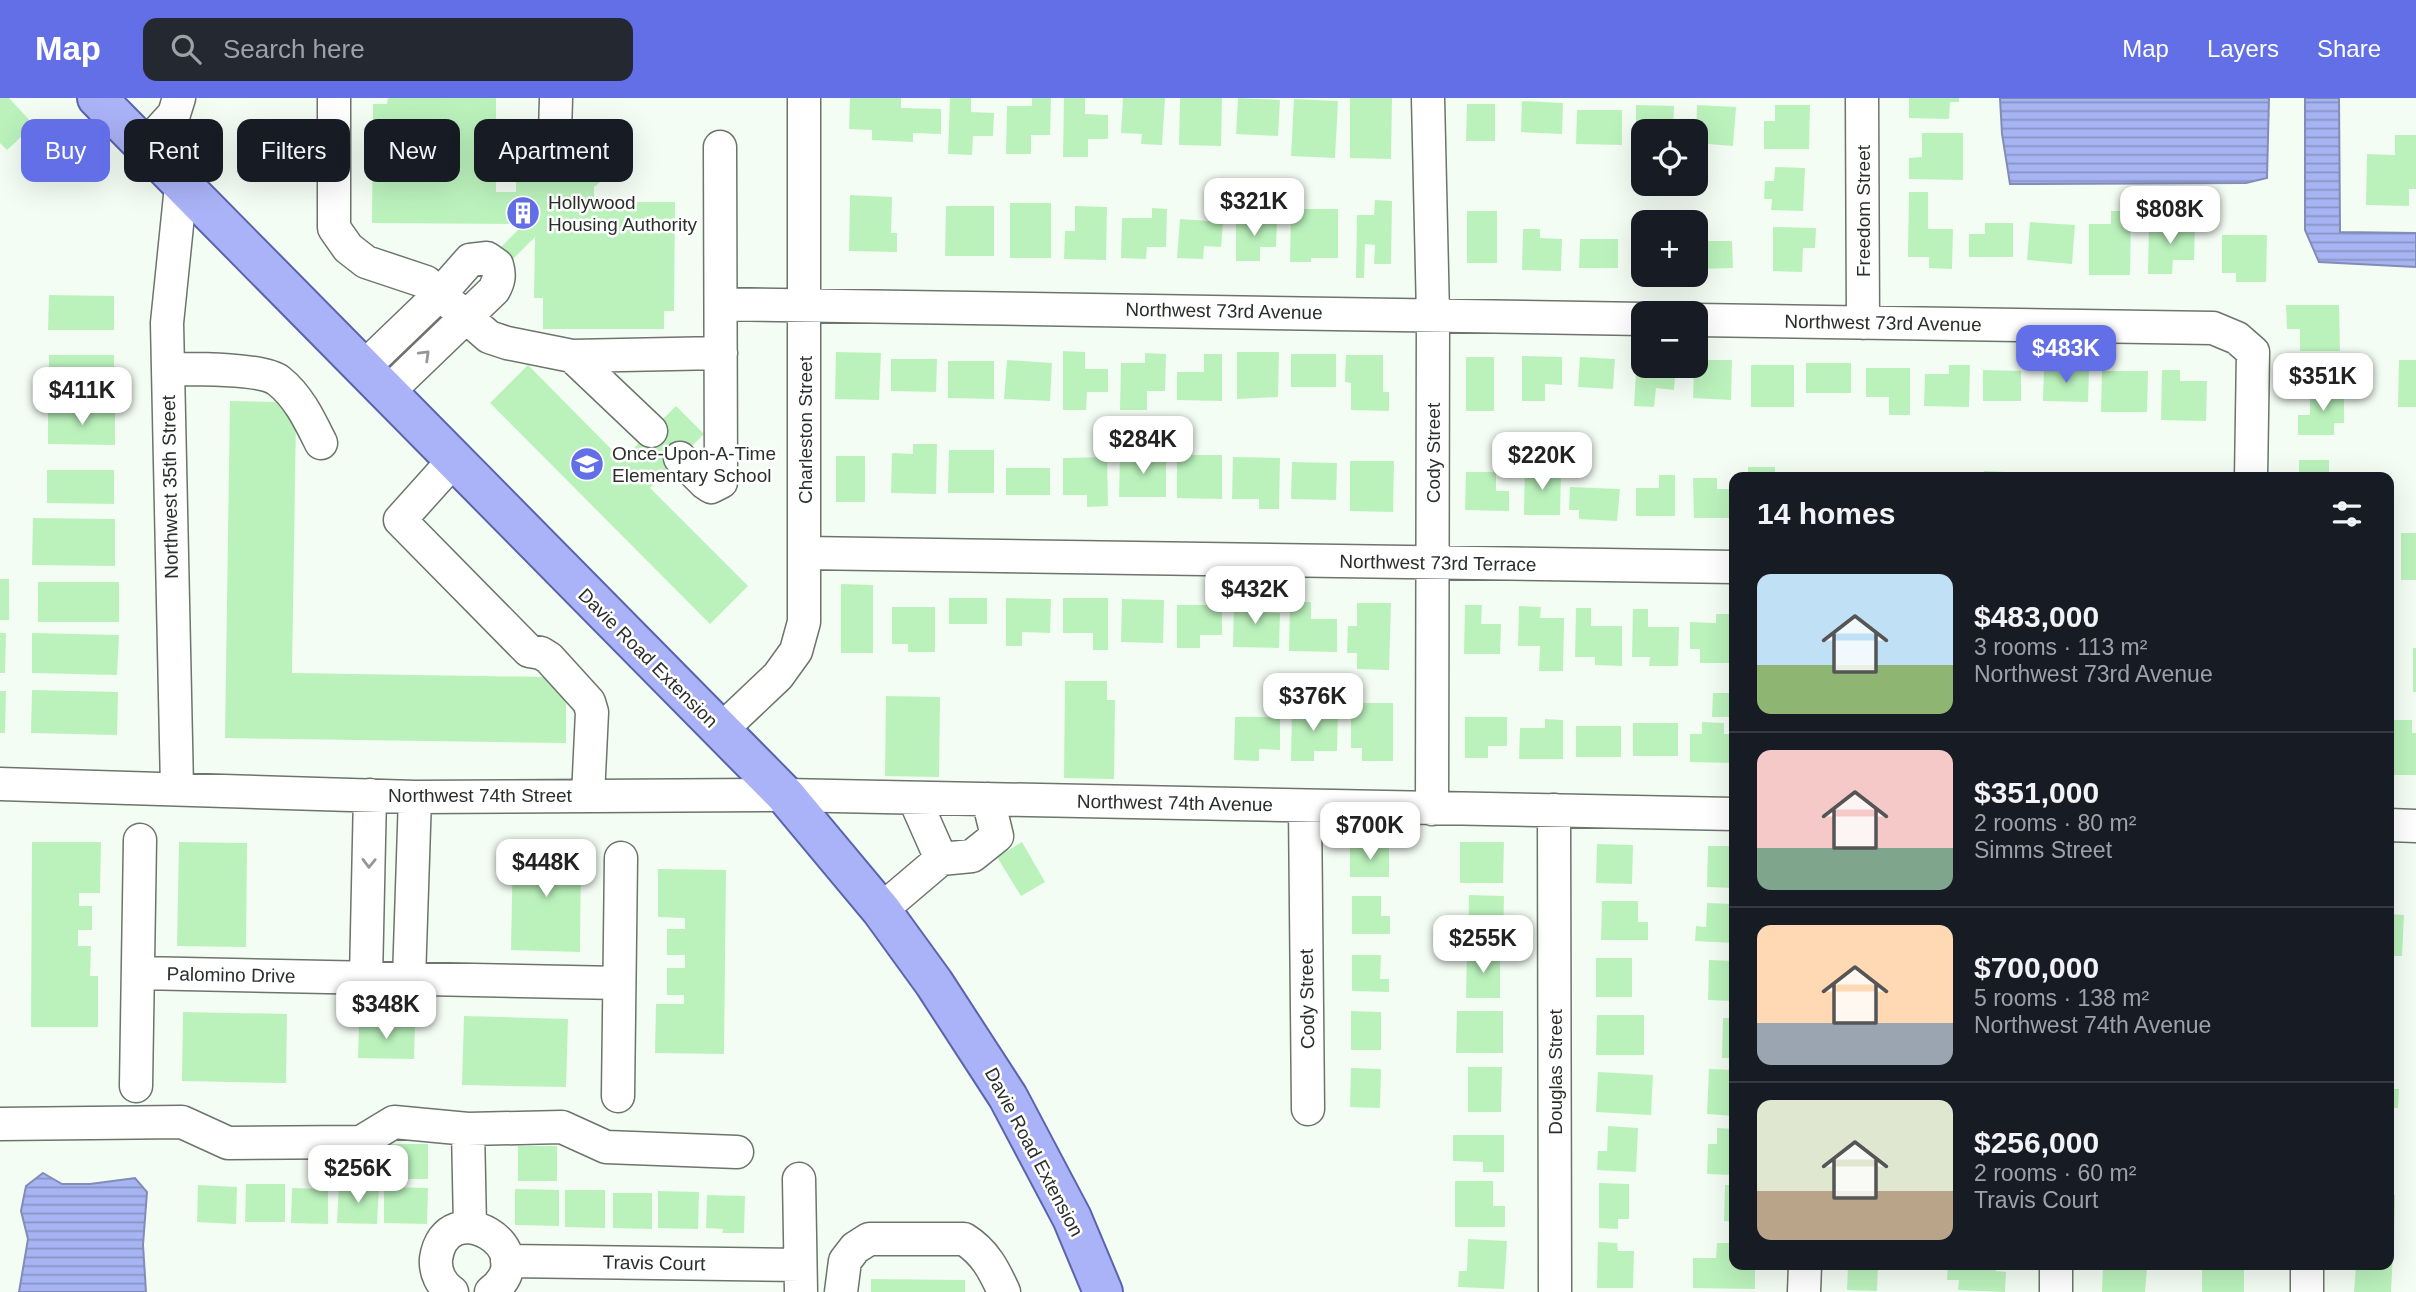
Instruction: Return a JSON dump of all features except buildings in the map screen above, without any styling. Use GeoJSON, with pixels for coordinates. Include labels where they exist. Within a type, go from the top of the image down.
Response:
{"type":"FeatureCollection","features":[{"type":"Feature","properties":{"kind":"main road","name":"Davie Road Extension"},"geometry":{"type":"LineString","coordinates":[[97,98],[124,126]]}},
{"type":"Feature","properties":{"kind":"main road","name":"Davie Road Extension"},"geometry":{"type":"LineString","coordinates":[[177,182],[785,795],[881,910],[934,983],[1009,1097],[1072,1218],[1104,1292]]}},
{"type":"Feature","properties":{"kind":"street"},"geometry":{"type":"LineString","coordinates":[[169,119],[179,98]]}},
{"type":"Feature","properties":{"kind":"street"},"geometry":{"type":"LineString","coordinates":[[334,98],[334,228],[348,248],[366,262],[426,282],[489,337],[496,340],[572,356],[721,353]]}},
{"type":"Feature","properties":{"kind":"street"},"geometry":{"type":"LineString","coordinates":[[555,119],[556,98]]}},
{"type":"Feature","properties":{"kind":"street","name":"Charleston Street"},"geometry":{"type":"LineString","coordinates":[[720,731],[778,676],[796,651],[804,622],[804,98]]}},
{"type":"Feature","properties":{"kind":"street","name":"Cody Street"},"geometry":{"type":"LineString","coordinates":[[1427,98],[1433,315],[1432,809]]}},
{"type":"Feature","properties":{"kind":"street","name":"Freedom Street"},"geometry":{"type":"LineString","coordinates":[[1862,98],[1863,323]]}},
{"type":"Feature","properties":{"kind":"street"},"geometry":{"type":"LineString","coordinates":[[680,458],[705,483],[711,486],[721,482],[720,147]]}},
{"type":"Feature","properties":{"kind":"street","name":"Northwest 35th Street"},"geometry":{"type":"LineString","coordinates":[[177,788],[167,323],[181,186]]}},
{"type":"Feature","properties":{"kind":"street"},"geometry":{"type":"LineString","coordinates":[[487,258],[497,265],[500,273],[494,290],[465,317],[374,381],[440,294],[470,260],[487,258]]}},
{"type":"Feature","properties":{"kind":"street","name":"Northwest 73rd Avenue"},"geometry":{"type":"LineString","coordinates":[[721,304],[1631,319]]}},
{"type":"Feature","properties":{"kind":"street","name":"Northwest 73rd Avenue"},"geometry":{"type":"LineString","coordinates":[[1708,320],[2213,328],[2237,338],[2253,352],[2251,472]]}},
{"type":"Feature","properties":{"kind":"street"},"geometry":{"type":"LineString","coordinates":[[572,356],[651,431]]}},
{"type":"Feature","properties":{"kind":"street"},"geometry":{"type":"LineString","coordinates":[[168,369],[230,369],[278,379],[302,406],[321,443]]}},
{"type":"Feature","properties":{"kind":"street"},"geometry":{"type":"LineString","coordinates":[[453,461],[400,520],[529,651],[549,658],[589,702],[592,712],[588,796]]}},
{"type":"Feature","properties":{"kind":"street","name":"Northwest 73rd Terrace"},"geometry":{"type":"LineString","coordinates":[[805,553],[1729,567]]}},
{"type":"Feature","properties":{"kind":"street"},"geometry":{"type":"LineString","coordinates":[[0,784],[177,788]]}},
{"type":"Feature","properties":{"kind":"street","name":"Northwest 74th Street"},"geometry":{"type":"LineString","coordinates":[[177,788],[415,797],[785,795]]}},
{"type":"Feature","properties":{"kind":"street"},"geometry":{"type":"LineString","coordinates":[[366,978],[370,795]]}},
{"type":"Feature","properties":{"kind":"street","name":"Northwest 74th Avenue"},"geometry":{"type":"LineString","coordinates":[[785,795],[1729,814]]}},
{"type":"Feature","properties":{"kind":"street"},"geometry":{"type":"LineString","coordinates":[[408,979],[415,797]]}},
{"type":"Feature","properties":{"kind":"street"},"geometry":{"type":"LineString","coordinates":[[914,798],[941,859]]}},
{"type":"Feature","properties":{"kind":"street"},"geometry":{"type":"LineString","coordinates":[[881,910],[941,859],[972,856],[997,836],[988,799]]}},
{"type":"Feature","properties":{"kind":"street","name":"Cody Street"},"geometry":{"type":"LineString","coordinates":[[1306,806],[1308,1109]]}},
{"type":"Feature","properties":{"kind":"street","name":"Douglas Street"},"geometry":{"type":"LineString","coordinates":[[1554,810],[1555,1292]]}},
{"type":"Feature","properties":{"kind":"street"},"geometry":{"type":"LineString","coordinates":[[2394,825],[2416,826]]}},
{"type":"Feature","properties":{"kind":"street","name":"Palomino Drive"},"geometry":{"type":"LineString","coordinates":[[136,1086],[141,840]]}},
{"type":"Feature","properties":{"kind":"street"},"geometry":{"type":"LineString","coordinates":[[618,1096],[621,858]]}},
{"type":"Feature","properties":{"kind":"street","name":"Palomino Drive"},"geometry":{"type":"LineString","coordinates":[[138,974],[619,983]]}},
{"type":"Feature","properties":{"kind":"street"},"geometry":{"type":"LineString","coordinates":[[0,1124],[182,1122],[228,1143],[361,1142],[394,1122],[468,1129],[562,1127],[606,1147],[737,1152]]}},
{"type":"Feature","properties":{"kind":"street"},"geometry":{"type":"LineString","coordinates":[[468,1129],[470,1227]]}},
{"type":"Feature","properties":{"kind":"street"},"geometry":{"type":"LineString","coordinates":[[799,1179],[801,1279]]}},
{"type":"Feature","properties":{"kind":"street"},"geometry":{"type":"LineString","coordinates":[[452,1292],[439,1278],[436,1264],[438,1250],[445,1238],[456,1230],[470,1227],[484,1229],[504,1248],[507,1261],[505,1275],[491,1292]]}},
{"type":"Feature","properties":{"kind":"street"},"geometry":{"type":"LineString","coordinates":[[841,1292],[845,1261],[855,1248],[869,1239],[964,1239],[977,1247],[992,1266],[1004,1292]]}},
{"type":"Feature","properties":{"kind":"street","name":"Travis Court"},"geometry":{"type":"LineString","coordinates":[[507,1261],[801,1279]]}},
{"type":"Feature","properties":{"kind":"street"},"geometry":{"type":"LineString","coordinates":[[1804,1292],[1805,1270]]}},
{"type":"Feature","properties":{"kind":"street"},"geometry":{"type":"LineString","coordinates":[[2056,1270],[2056,1292]]}},
{"type":"Feature","properties":{"kind":"street"},"geometry":{"type":"LineString","coordinates":[[2307,1270],[2307,1292]]}},
{"type":"Feature","properties":{"kind":"water"},"geometry":{"type":"Polygon","coordinates":[[[2000,98],[2269,98],[2267,178],[2246,183],[2010,184],[2002,134],[2000,98]]]}},
{"type":"Feature","properties":{"kind":"water"},"geometry":{"type":"Polygon","coordinates":[[[2305,98],[2339,98],[2340,232],[2416,233],[2416,267],[2319,262],[2305,230],[2305,98]]]}},
{"type":"Feature","properties":{"kind":"water"},"geometry":{"type":"Polygon","coordinates":[[[43,1173],[62,1184],[90,1184],[135,1178],[147,1192],[143,1245],[146,1292],[19,1292],[28,1239],[21,1211],[26,1186],[43,1173]]]}},
{"type":"Feature","properties":{"kind":"place","name":"Hollywood Housing Authority"},"geometry":{"type":"Point","coordinates":[523,213]}},
{"type":"Feature","properties":{"kind":"place","name":"Once-Upon-A-Time Elementary School"},"geometry":{"type":"Point","coordinates":[587,464]}}]}
